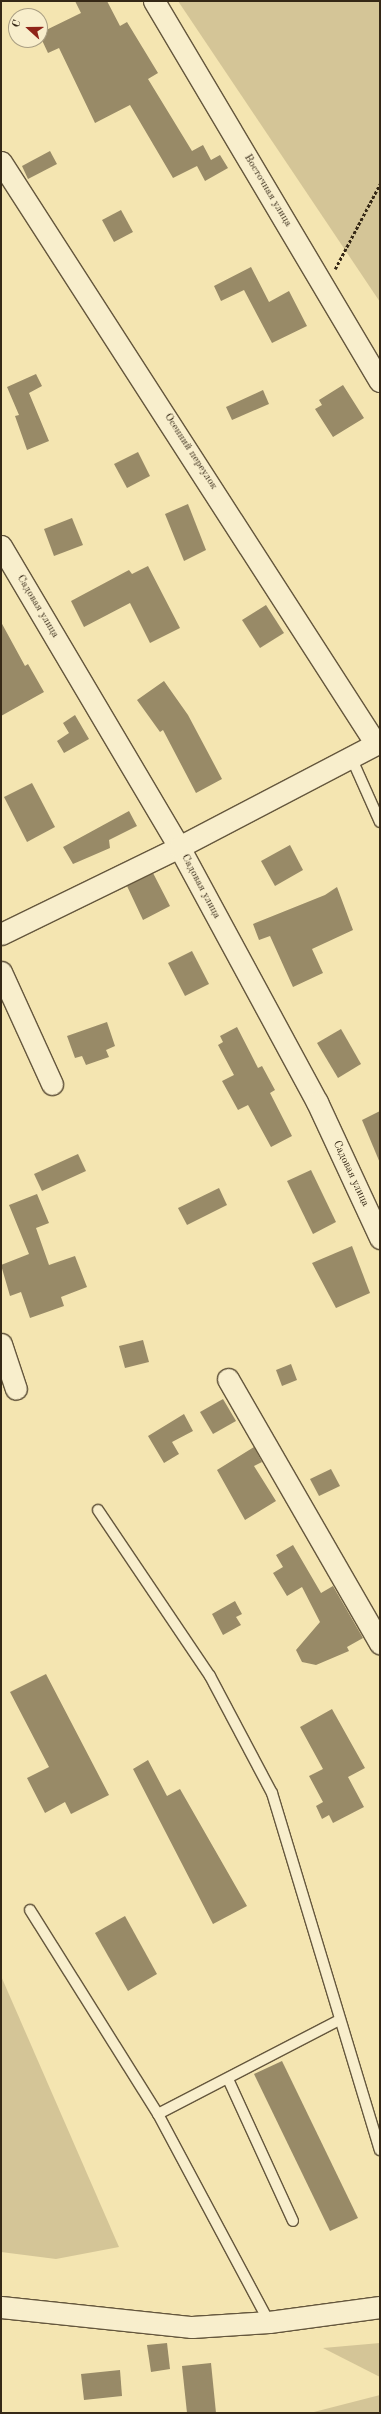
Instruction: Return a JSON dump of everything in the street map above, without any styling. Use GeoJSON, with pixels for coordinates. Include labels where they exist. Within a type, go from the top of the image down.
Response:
{"type":"FeatureCollection","features":[{"type":"Feature","properties":{"kind":"street","name":"Восточная улица"},"geometry":{"type":"LineString","coordinates":[[154,1],[380,381]]}},
{"type":"Feature","properties":{"kind":"street","name":"Осенний переулок"},"geometry":{"type":"LineString","coordinates":[[1,162],[378,743]]}},
{"type":"Feature","properties":{"kind":"street","name":"Садовая улица"},"geometry":{"type":"LineString","coordinates":[[1,546],[179,847],[317,1102],[380,1238]]}},
{"type":"Feature","properties":{"kind":"street"},"geometry":{"type":"LineString","coordinates":[[1,934],[179,847],[378,743]]}},
{"type":"Feature","properties":{"kind":"street"},"geometry":{"type":"LineString","coordinates":[[1,972],[52,1084]]}},
{"type":"Feature","properties":{"kind":"street"},"geometry":{"type":"LineString","coordinates":[[1,1344],[16,1389]]}},
{"type":"Feature","properties":{"kind":"street"},"geometry":{"type":"LineString","coordinates":[[228,1379],[380,1643]]}},
{"type":"Feature","properties":{"kind":"street"},"geometry":{"type":"LineString","coordinates":[[1,2307],[192,2327],[269,2322],[380,2307]]}},
{"type":"Feature","properties":{"kind":"lane"},"geometry":{"type":"LineString","coordinates":[[351,757],[380,822]]}},
{"type":"Feature","properties":{"kind":"lane"},"geometry":{"type":"LineString","coordinates":[[98,1510],[210,1676],[272,1792],[380,2150]]}},
{"type":"Feature","properties":{"kind":"lane"},"geometry":{"type":"LineString","coordinates":[[30,1910],[158,2114],[269,2322]]}},
{"type":"Feature","properties":{"kind":"lane"},"geometry":{"type":"LineString","coordinates":[[158,2114],[340,2020]]}},
{"type":"Feature","properties":{"kind":"lane"},"geometry":{"type":"LineString","coordinates":[[228,2079],[293,2221]]}},
{"type":"Feature","properties":{"kind":"path"},"geometry":{"type":"LineString","coordinates":[[325,288],[380,184]]}},
{"type":"Feature","properties":{"kind":"shaded area"},"geometry":{"type":"Polygon","coordinates":[[[178,1],[380,1],[380,302],[178,1]]]}},
{"type":"Feature","properties":{"kind":"shaded area"},"geometry":{"type":"Polygon","coordinates":[[[1,1976],[119,2247],[56,2259],[1,2252],[1,1976]]]}},
{"type":"Feature","properties":{"kind":"shaded area"},"geometry":{"type":"Polygon","coordinates":[[[380,2343],[380,2377],[323,2348],[380,2343]]]}},
{"type":"Feature","properties":{"kind":"shaded area"},"geometry":{"type":"Polygon","coordinates":[[[380,2395],[380,2413],[310,2413],[380,2395]]]}},
{"type":"Feature","properties":{"kind":"building"},"geometry":{"type":"Polygon","coordinates":[[[75,1],[107,1],[120,26],[127,22],[158,73],[148,79],[192,151],[203,145],[211,160],[220,155],[228,168],[205,181],[197,166],[173,178],[130,105],[95,123],[59,48],[48,53],[46,48],[48,48],[48,29],[81,13],[75,1]]]}},
{"type":"Feature","properties":{"kind":"building"},"geometry":{"type":"Polygon","coordinates":[[[50,151],[57,164],[28,179],[22,166],[50,151]]]}},
{"type":"Feature","properties":{"kind":"building"},"geometry":{"type":"Polygon","coordinates":[[[121,210],[133,232],[114,242],[102,220],[121,210]]]}},
{"type":"Feature","properties":{"kind":"building"},"geometry":{"type":"Polygon","coordinates":[[[251,267],[269,302],[289,291],[307,326],[272,343],[244,290],[221,301],[214,286],[251,267]]]}},
{"type":"Feature","properties":{"kind":"building"},"geometry":{"type":"Polygon","coordinates":[[[36,374],[42,386],[29,393],[49,441],[27,450],[15,416],[19,415],[7,387],[36,374]]]}},
{"type":"Feature","properties":{"kind":"building"},"geometry":{"type":"Polygon","coordinates":[[[343,385],[364,418],[333,437],[315,409],[322,405],[319,400],[343,385]]]}},
{"type":"Feature","properties":{"kind":"building"},"geometry":{"type":"Polygon","coordinates":[[[263,390],[269,404],[232,420],[226,407],[263,390]]]}},
{"type":"Feature","properties":{"kind":"building"},"geometry":{"type":"Polygon","coordinates":[[[138,452],[150,476],[127,488],[114,464],[138,452]]]}},
{"type":"Feature","properties":{"kind":"building"},"geometry":{"type":"Polygon","coordinates":[[[188,504],[206,550],[184,561],[165,514],[188,504]]]}},
{"type":"Feature","properties":{"kind":"building"},"geometry":{"type":"Polygon","coordinates":[[[72,518],[83,545],[54,556],[44,529],[72,518]]]}},
{"type":"Feature","properties":{"kind":"building"},"geometry":{"type":"Polygon","coordinates":[[[148,566],[180,628],[150,643],[130,603],[84,627],[71,601],[129,570],[132,574],[148,566]]]}},
{"type":"Feature","properties":{"kind":"building"},"geometry":{"type":"Polygon","coordinates":[[[266,605],[284,633],[260,648],[242,620],[266,605]]]}},
{"type":"Feature","properties":{"kind":"building"},"geometry":{"type":"Polygon","coordinates":[[[1,622],[25,666],[28,664],[44,692],[1,716],[1,622]]]}},
{"type":"Feature","properties":{"kind":"building"},"geometry":{"type":"Polygon","coordinates":[[[164,681],[188,715],[222,779],[196,793],[163,730],[160,732],[137,700],[164,681]]]}},
{"type":"Feature","properties":{"kind":"building"},"geometry":{"type":"Polygon","coordinates":[[[75,715],[89,739],[64,753],[57,741],[69,733],[63,723],[75,715]]]}},
{"type":"Feature","properties":{"kind":"building"},"geometry":{"type":"Polygon","coordinates":[[[32,783],[55,827],[27,842],[4,797],[32,783]]]}},
{"type":"Feature","properties":{"kind":"building"},"geometry":{"type":"Polygon","coordinates":[[[129,811],[137,826],[109,840],[110,848],[73,864],[63,847],[129,811]]]}},
{"type":"Feature","properties":{"kind":"building"},"geometry":{"type":"Polygon","coordinates":[[[290,845],[303,870],[275,886],[261,861],[290,845]]]}},
{"type":"Feature","properties":{"kind":"building"},"geometry":{"type":"Polygon","coordinates":[[[153,873],[170,906],[143,920],[127,886],[98,900],[153,873]]]}},
{"type":"Feature","properties":{"kind":"building"},"geometry":{"type":"Polygon","coordinates":[[[337,887],[353,930],[312,949],[323,973],[293,987],[270,936],[259,940],[253,924],[325,895],[337,887]]]}},
{"type":"Feature","properties":{"kind":"building"},"geometry":{"type":"Polygon","coordinates":[[[192,951],[209,984],[185,996],[168,963],[192,951]]]}},
{"type":"Feature","properties":{"kind":"building"},"geometry":{"type":"Polygon","coordinates":[[[107,1022],[115,1046],[106,1050],[109,1057],[86,1065],[82,1056],[75,1058],[67,1036],[107,1022]]]}},
{"type":"Feature","properties":{"kind":"building"},"geometry":{"type":"Polygon","coordinates":[[[237,1027],[258,1068],[262,1066],[275,1090],[270,1093],[292,1136],[271,1147],[248,1105],[238,1110],[222,1081],[234,1075],[218,1045],[223,1042],[220,1036],[237,1027]]]}},
{"type":"Feature","properties":{"kind":"building"},"geometry":{"type":"Polygon","coordinates":[[[341,1029],[361,1064],[338,1078],[317,1043],[341,1029]]]}},
{"type":"Feature","properties":{"kind":"building"},"geometry":{"type":"Polygon","coordinates":[[[380,1111],[380,1163],[362,1120],[380,1111]]]}},
{"type":"Feature","properties":{"kind":"building"},"geometry":{"type":"Polygon","coordinates":[[[78,1154],[86,1171],[42,1191],[34,1174],[78,1154]]]}},
{"type":"Feature","properties":{"kind":"building"},"geometry":{"type":"Polygon","coordinates":[[[311,1170],[336,1222],[313,1234],[287,1181],[311,1170]]]}},
{"type":"Feature","properties":{"kind":"building"},"geometry":{"type":"Polygon","coordinates":[[[219,1188],[227,1205],[187,1225],[178,1208],[219,1188]]]}},
{"type":"Feature","properties":{"kind":"building"},"geometry":{"type":"Polygon","coordinates":[[[37,1194],[49,1223],[36,1228],[49,1265],[75,1256],[87,1287],[61,1297],[64,1306],[30,1318],[21,1292],[10,1296],[1,1265],[29,1254],[9,1205],[37,1194]]]}},
{"type":"Feature","properties":{"kind":"building"},"geometry":{"type":"Polygon","coordinates":[[[352,1246],[370,1293],[336,1308],[312,1263],[352,1246]]]}},
{"type":"Feature","properties":{"kind":"building"},"geometry":{"type":"Polygon","coordinates":[[[143,1340],[149,1362],[125,1368],[119,1346],[143,1340]]]}},
{"type":"Feature","properties":{"kind":"building"},"geometry":{"type":"Polygon","coordinates":[[[291,1364],[297,1380],[282,1386],[276,1370],[291,1364]]]}},
{"type":"Feature","properties":{"kind":"building"},"geometry":{"type":"Polygon","coordinates":[[[223,1399],[236,1421],[213,1434],[200,1412],[223,1399]]]}},
{"type":"Feature","properties":{"kind":"building"},"geometry":{"type":"Polygon","coordinates":[[[184,1414],[193,1431],[172,1442],[179,1454],[164,1463],[148,1436],[184,1414]]]}},
{"type":"Feature","properties":{"kind":"building"},"geometry":{"type":"Polygon","coordinates":[[[254,1447],[262,1462],[254,1466],[276,1501],[245,1520],[217,1470],[254,1447]]]}},
{"type":"Feature","properties":{"kind":"building"},"geometry":{"type":"Polygon","coordinates":[[[331,1469],[340,1486],[319,1496],[310,1479],[331,1469]]]}},
{"type":"Feature","properties":{"kind":"building"},"geometry":{"type":"Polygon","coordinates":[[[293,1545],[321,1593],[333,1586],[363,1638],[347,1647],[349,1651],[316,1665],[302,1662],[296,1650],[320,1622],[302,1587],[287,1596],[273,1573],[283,1567],[276,1555],[293,1545]]]}},
{"type":"Feature","properties":{"kind":"building"},"geometry":{"type":"Polygon","coordinates":[[[235,1601],[242,1614],[236,1617],[241,1625],[223,1635],[212,1614],[235,1601]]]}},
{"type":"Feature","properties":{"kind":"building"},"geometry":{"type":"Polygon","coordinates":[[[46,1674],[109,1795],[71,1814],[65,1802],[45,1813],[27,1778],[49,1767],[10,1692],[46,1674]]]}},
{"type":"Feature","properties":{"kind":"building"},"geometry":{"type":"Polygon","coordinates":[[[332,1709],[365,1768],[348,1777],[364,1807],[333,1823],[329,1815],[322,1819],[316,1806],[323,1802],[309,1776],[323,1769],[300,1727],[332,1709]]]}},
{"type":"Feature","properties":{"kind":"building"},"geometry":{"type":"Polygon","coordinates":[[[148,1760],[167,1796],[180,1789],[247,1906],[213,1924],[133,1769],[148,1760]]]}},
{"type":"Feature","properties":{"kind":"building"},"geometry":{"type":"Polygon","coordinates":[[[125,1916],[157,1974],[128,1991],[95,1933],[125,1916]]]}},
{"type":"Feature","properties":{"kind":"building"},"geometry":{"type":"Polygon","coordinates":[[[282,2061],[358,2218],[330,2231],[254,2074],[282,2061]]]}},
{"type":"Feature","properties":{"kind":"building"},"geometry":{"type":"Polygon","coordinates":[[[167,2343],[170,2369],[151,2372],[147,2345],[167,2343]]]}},
{"type":"Feature","properties":{"kind":"building"},"geometry":{"type":"Polygon","coordinates":[[[211,2363],[216,2413],[187,2413],[182,2366],[211,2363]]]}},
{"type":"Feature","properties":{"kind":"building"},"geometry":{"type":"Polygon","coordinates":[[[120,2370],[122,2396],[84,2400],[81,2374],[120,2370]]]}}]}
